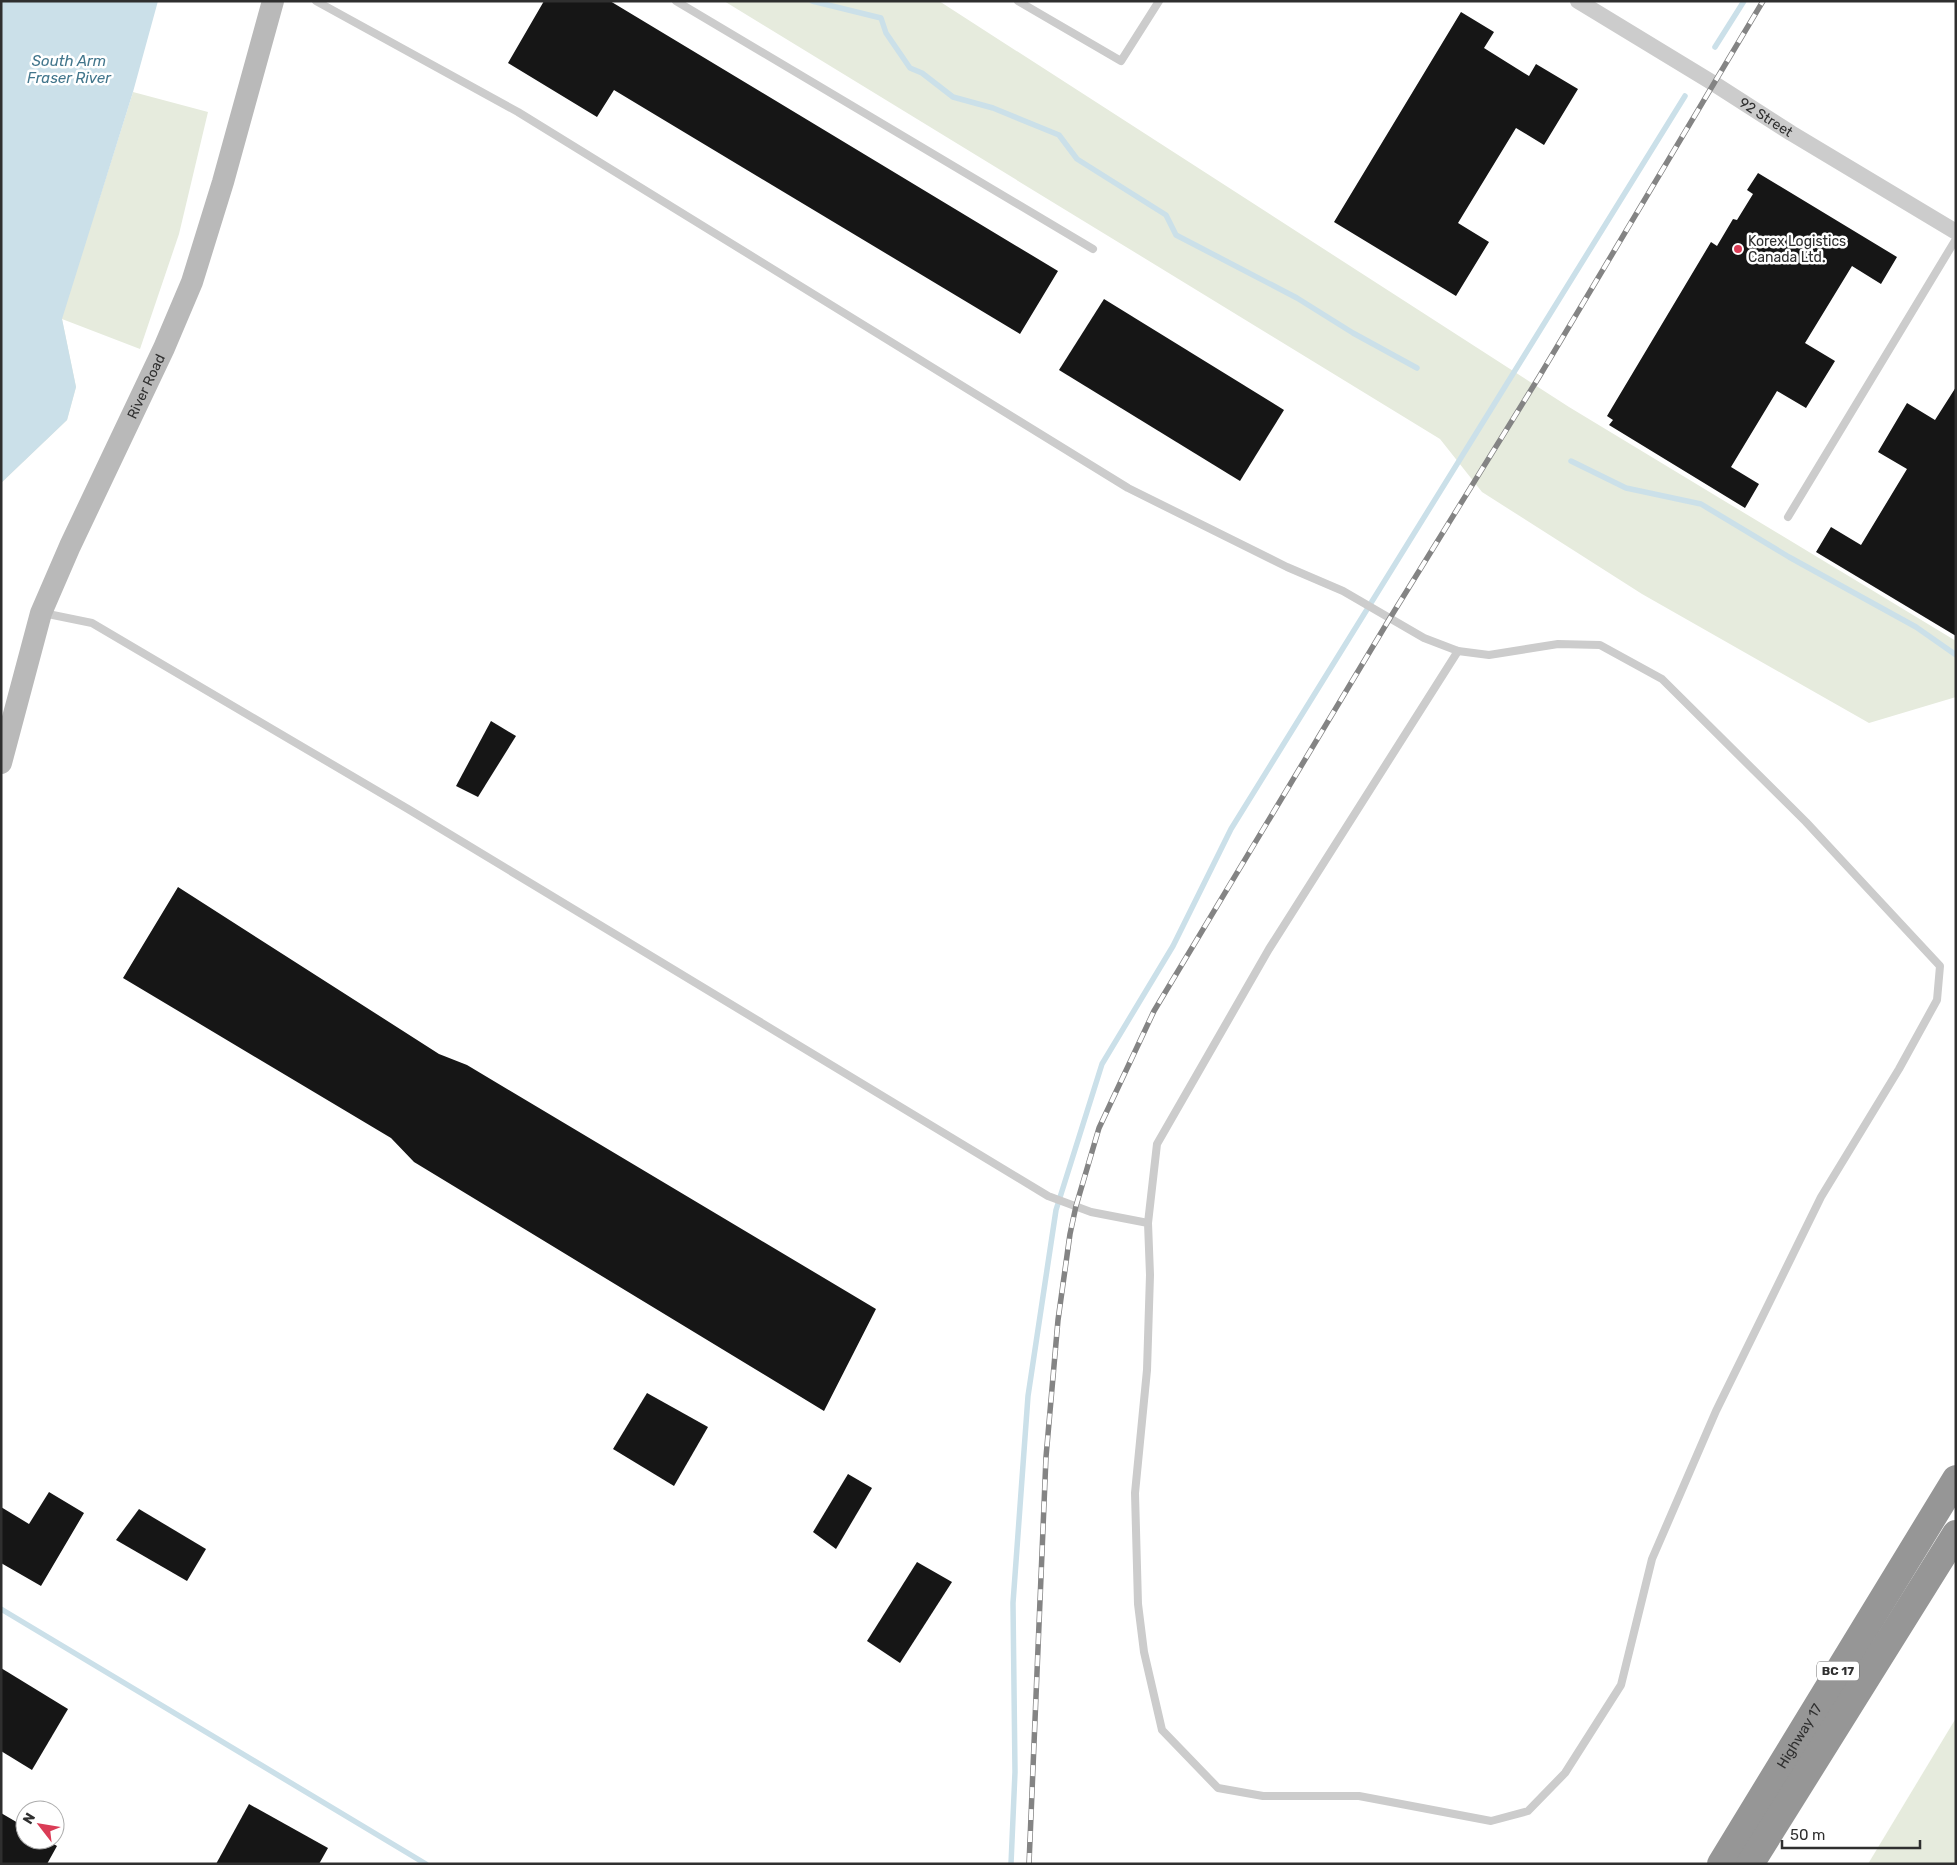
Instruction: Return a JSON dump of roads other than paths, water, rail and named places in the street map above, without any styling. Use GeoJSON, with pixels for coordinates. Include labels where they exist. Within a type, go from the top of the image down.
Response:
{"type":"FeatureCollection","features":[{"type":"Feature","properties":{"kind":"highway","name":"Highway 17"},"geometry":{"type":"LineString","coordinates":[[1721,1864],[1956,1479]]}},
{"type":"Feature","properties":{"kind":"highway","name":"Highway 17"},"geometry":{"type":"LineString","coordinates":[[1750,1864],[1956,1534]]}},
{"type":"Feature","properties":{"kind":"main road","name":"River Road"},"geometry":{"type":"LineString","coordinates":[[1,763],[42,613],[70,546],[164,348],[192,282],[223,182],[273,1]]}},
{"type":"Feature","properties":{"kind":"street","name":"92 Street"},"geometry":{"type":"LineString","coordinates":[[1578,1],[1791,133],[1956,232]]}},
{"type":"Feature","properties":{"kind":"lane"},"geometry":{"type":"LineString","coordinates":[[316,1],[518,112],[1128,488],[1287,567],[1343,591],[1424,638],[1458,651],[1489,655],[1558,644],[1600,645],[1662,680],[1806,822],[1940,966],[1937,1000],[1899,1069],[1821,1197],[1716,1411],[1652,1559],[1621,1685],[1565,1773],[1528,1812],[1491,1820],[1359,1796],[1264,1796],[1218,1788],[1162,1730],[1144,1652],[1138,1604],[1135,1493],[1147,1370],[1150,1276],[1148,1223],[1158,1144],[1269,949],[1458,651]]}},
{"type":"Feature","properties":{"kind":"lane"},"geometry":{"type":"LineString","coordinates":[[676,1],[1093,249]]}},
{"type":"Feature","properties":{"kind":"lane"},"geometry":{"type":"LineString","coordinates":[[1018,1],[1121,61],[1159,1]]}},
{"type":"Feature","properties":{"kind":"lane"},"geometry":{"type":"LineString","coordinates":[[1788,517],[1956,239]]}},
{"type":"Feature","properties":{"kind":"lane"},"geometry":{"type":"LineString","coordinates":[[42,613],[92,624],[416,814],[1048,1196],[1091,1212],[1148,1223]]}},
{"type":"Feature","properties":{"kind":"water","name":"South Arm Fraser River"},"geometry":{"type":"Polygon","coordinates":[[[1,1],[158,1],[133,92],[62,319],[76,387],[67,420],[1,483],[1,1]]]}},
{"type":"Feature","properties":{"kind":"waterway"},"geometry":{"type":"LineString","coordinates":[[812,1],[881,18],[886,33],[910,68],[922,73],[953,97],[993,108],[1059,135],[1077,159],[1166,215],[1176,235],[1297,298],[1353,333],[1417,368]]}},
{"type":"Feature","properties":{"kind":"waterway"},"geometry":{"type":"LineString","coordinates":[[1715,47],[1744,1]]}},
{"type":"Feature","properties":{"kind":"waterway"},"geometry":{"type":"LineString","coordinates":[[1011,1864],[1015,1772],[1013,1603],[1028,1396],[1056,1210],[1102,1064],[1173,946],[1231,829],[1685,96]]}},
{"type":"Feature","properties":{"kind":"waterway"},"geometry":{"type":"LineString","coordinates":[[1571,461],[1626,488],[1701,504],[1789,557],[1916,627],[1956,655]]}},
{"type":"Feature","properties":{"kind":"waterway"},"geometry":{"type":"LineString","coordinates":[[1,1609],[426,1864]]}},
{"type":"Feature","properties":{"kind":"railway"},"geometry":{"type":"LineString","coordinates":[[1029,1864],[1046,1457],[1058,1320],[1070,1234],[1076,1206],[1099,1128],[1154,1011],[1390,618],[1539,377],[1763,1]]}},
{"type":"Feature","properties":{"kind":"place","name":"Korex Logistics Canada Ltd."},"geometry":{"type":"Point","coordinates":[1738,249]}}]}
